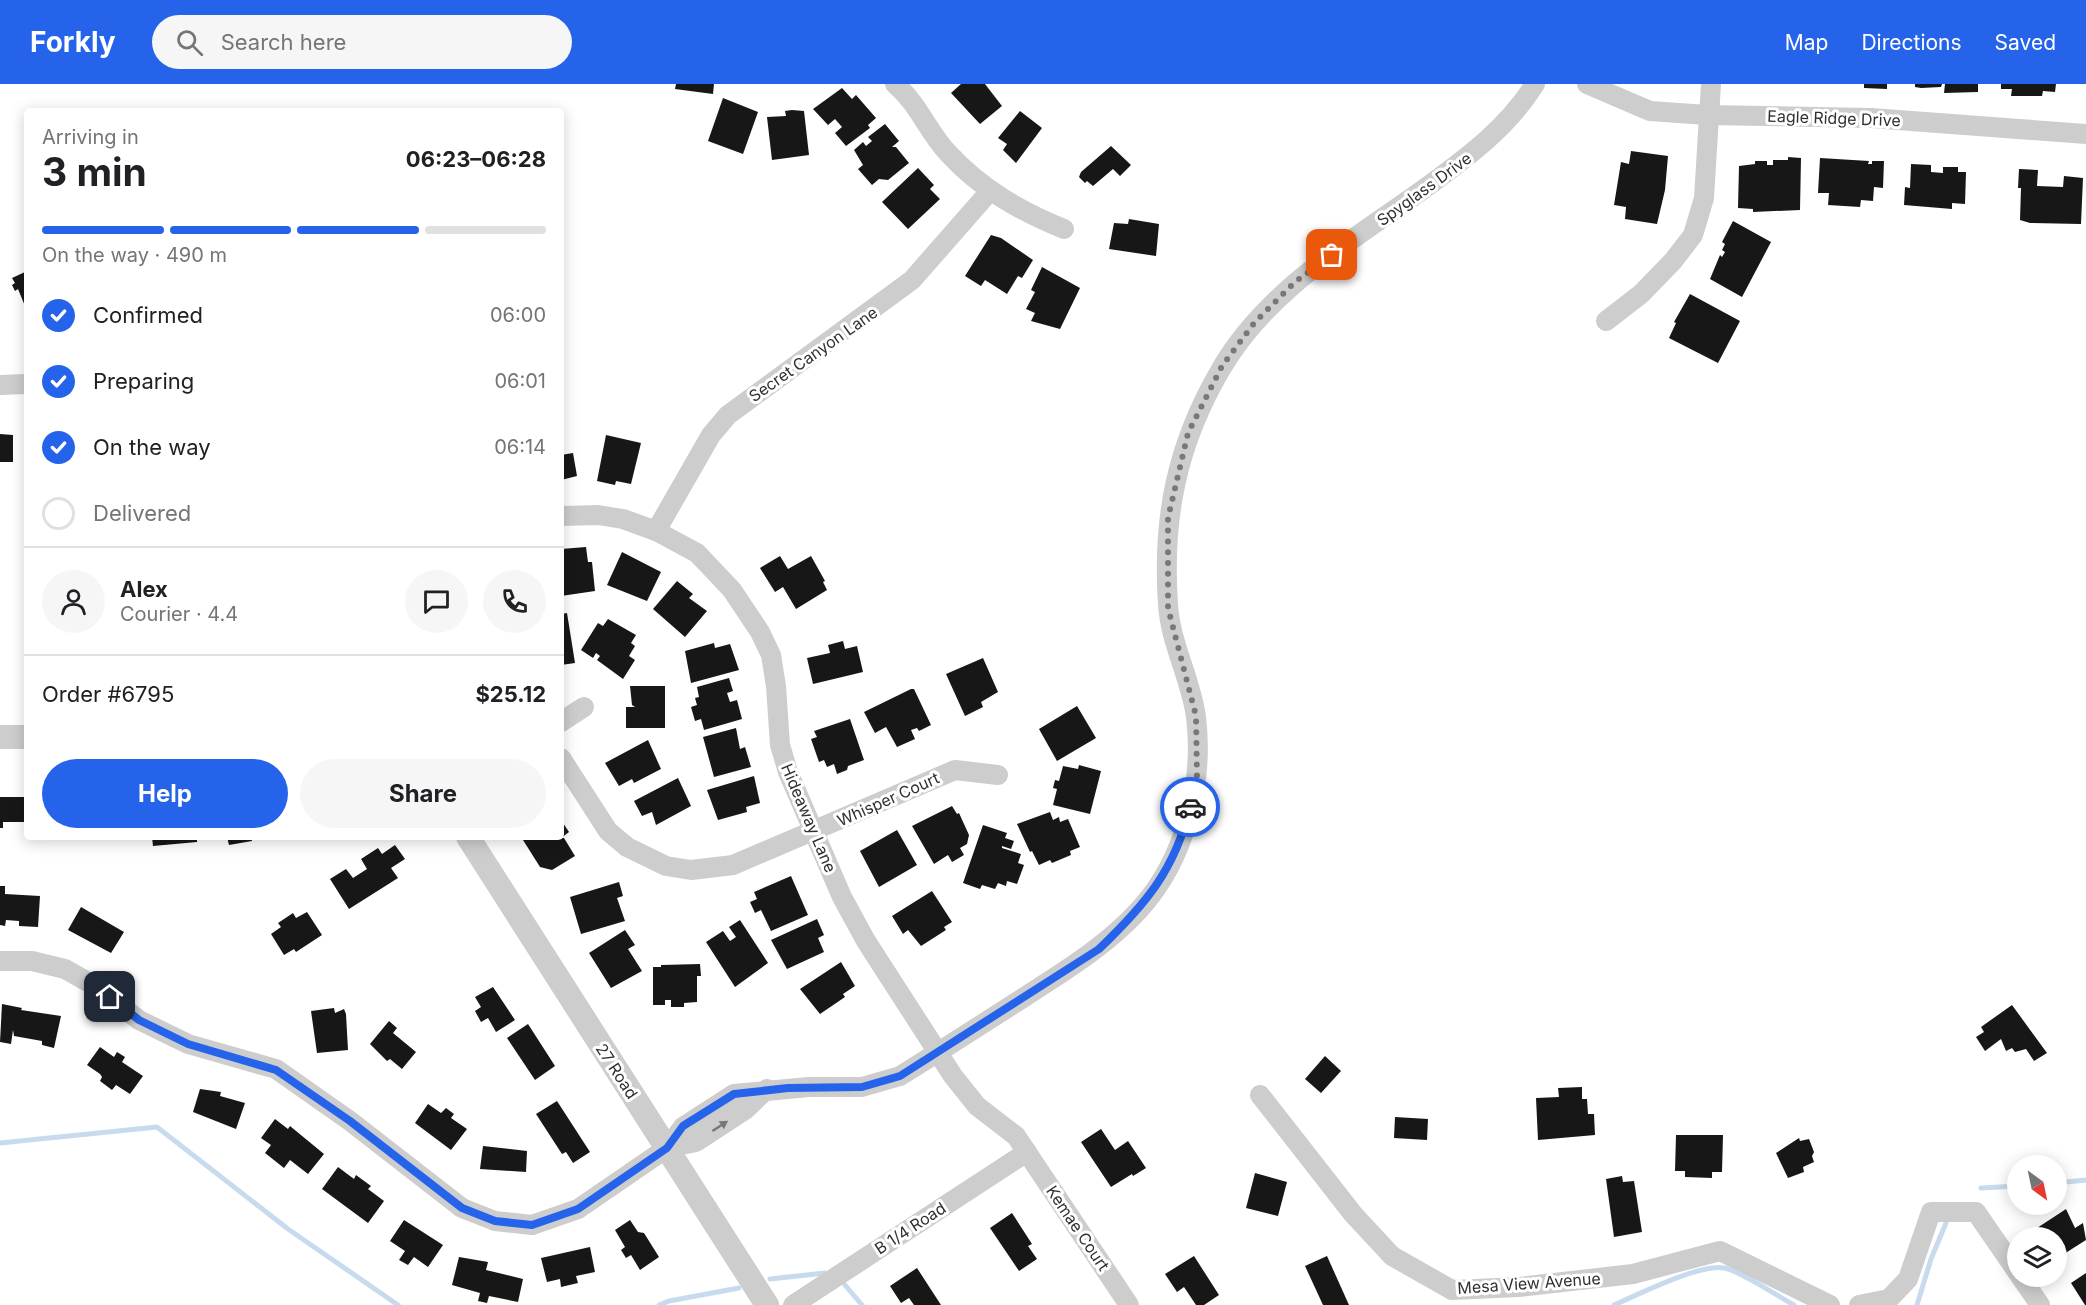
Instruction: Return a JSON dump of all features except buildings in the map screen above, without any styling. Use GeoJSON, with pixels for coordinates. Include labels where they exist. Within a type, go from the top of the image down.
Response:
{"type":"FeatureCollection","features":[{"type":"Feature","properties":{"kind":"street"},"geometry":{"type":"LineString","coordinates":[[895,84],[910,97],[948,153],[990,191],[1020,211],[1064,230]]}},
{"type":"Feature","properties":{"kind":"street","name":"Spyglass Drive"},"geometry":{"type":"LineString","coordinates":[[0,961],[32,961],[65,969],[95,986],[139,1020],[188,1044],[276,1070],[350,1121],[462,1208],[495,1221],[532,1225],[578,1209],[667,1148],[683,1126],[734,1094],[767,1089],[862,1087],[900,1076],[1099,949],[1141,908],[1172,860],[1184,833],[1197,777],[1196,716],[1168,608],[1168,518],[1188,433],[1222,366],[1255,322],[1295,282],[1479,149],[1524,102],[1535,84]]}},
{"type":"Feature","properties":{"kind":"street","name":"Eagle Ridge Drive"},"geometry":{"type":"LineString","coordinates":[[1587,84],[1650,111],[1871,118],[2086,134]]}},
{"type":"Feature","properties":{"kind":"street"},"geometry":{"type":"LineString","coordinates":[[1606,321],[1641,294],[1673,261],[1693,235],[1704,198],[1707,114],[1711,84]]}},
{"type":"Feature","properties":{"kind":"street","name":"Secret Canyon Lane"},"geometry":{"type":"LineString","coordinates":[[656,531],[711,435],[728,415],[912,280],[990,191]]}},
{"type":"Feature","properties":{"kind":"street"},"geometry":{"type":"LineString","coordinates":[[0,385],[24,384]]}},
{"type":"Feature","properties":{"kind":"street","name":"Hideaway Lane"},"geometry":{"type":"LineString","coordinates":[[564,516],[598,515],[622,519],[656,531],[697,553],[716,570],[760,632],[771,655],[776,686],[780,745],[788,772],[847,906],[938,1053],[977,1107],[1016,1136],[1026,1152]]}},
{"type":"Feature","properties":{"kind":"street"},"geometry":{"type":"LineString","coordinates":[[564,720],[584,707]]}},
{"type":"Feature","properties":{"kind":"street"},"geometry":{"type":"LineString","coordinates":[[0,737],[24,736]]}},
{"type":"Feature","properties":{"kind":"street","name":"Whisper Court"},"geometry":{"type":"LineString","coordinates":[[564,763],[608,831],[627,847],[666,866],[691,870],[733,865],[955,770],[998,775]]}},
{"type":"Feature","properties":{"kind":"street","name":"27 Road"},"geometry":{"type":"LineString","coordinates":[[470,840],[767,1305]]}},
{"type":"Feature","properties":{"kind":"street","name":"Mesa View Avenue"},"geometry":{"type":"LineString","coordinates":[[1260,1095],[1353,1214],[1392,1256],[1452,1290],[1519,1287],[1633,1274],[1720,1251],[1830,1305]]}},
{"type":"Feature","properties":{"kind":"street","name":"B 1/4 Road"},"geometry":{"type":"LineString","coordinates":[[793,1305],[1026,1152]]}},
{"type":"Feature","properties":{"kind":"street","name":"Kemae Court"},"geometry":{"type":"LineString","coordinates":[[1026,1152],[1129,1305]]}},
{"type":"Feature","properties":{"kind":"street"},"geometry":{"type":"LineString","coordinates":[[1859,1305],[1889,1299],[1908,1279],[1931,1212],[1976,1212],[2007,1257]]}},
{"type":"Feature","properties":{"kind":"street"},"geometry":{"type":"LineString","coordinates":[[2027,1287],[2040,1305]]}},
{"type":"Feature","properties":{"kind":"waterway"},"geometry":{"type":"LineString","coordinates":[[0,1143],[157,1127],[288,1229],[398,1305]]}},
{"type":"Feature","properties":{"kind":"waterway"},"geometry":{"type":"LineString","coordinates":[[2067,1182],[2086,1180]]}},
{"type":"Feature","properties":{"kind":"waterway"},"geometry":{"type":"LineString","coordinates":[[1981,1188],[2007,1187]]}},
{"type":"Feature","properties":{"kind":"waterway"},"geometry":{"type":"LineString","coordinates":[[1917,1305],[1931,1259],[1946,1223]]}},
{"type":"Feature","properties":{"kind":"waterway"},"geometry":{"type":"LineString","coordinates":[[1614,1305],[1685,1275],[1714,1268],[1724,1268],[1740,1274],[1794,1305]]}},
{"type":"Feature","properties":{"kind":"waterway"},"geometry":{"type":"LineString","coordinates":[[770,1279],[825,1273]]}},
{"type":"Feature","properties":{"kind":"waterway"},"geometry":{"type":"LineString","coordinates":[[845,1285],[862,1305]]}},
{"type":"Feature","properties":{"kind":"waterway"},"geometry":{"type":"LineString","coordinates":[[659,1305],[669,1301],[739,1288]]}},
{"type":"Feature","properties":{"kind":"way so far"},"geometry":{"type":"LineString","coordinates":[[1190,807],[1197,777],[1196,716],[1168,608],[1168,518],[1188,433],[1222,366],[1255,322],[1295,282],[1332,255]]}},
{"type":"Feature","properties":{"kind":"route"},"geometry":{"type":"LineString","coordinates":[[110,997],[139,1020],[188,1044],[276,1070],[350,1121],[462,1208],[495,1221],[532,1225],[578,1209],[667,1148],[683,1126],[734,1094],[767,1089],[862,1087],[900,1076],[938,1053],[1099,949],[1141,908],[1172,860],[1184,833],[1190,807]]}}]}
